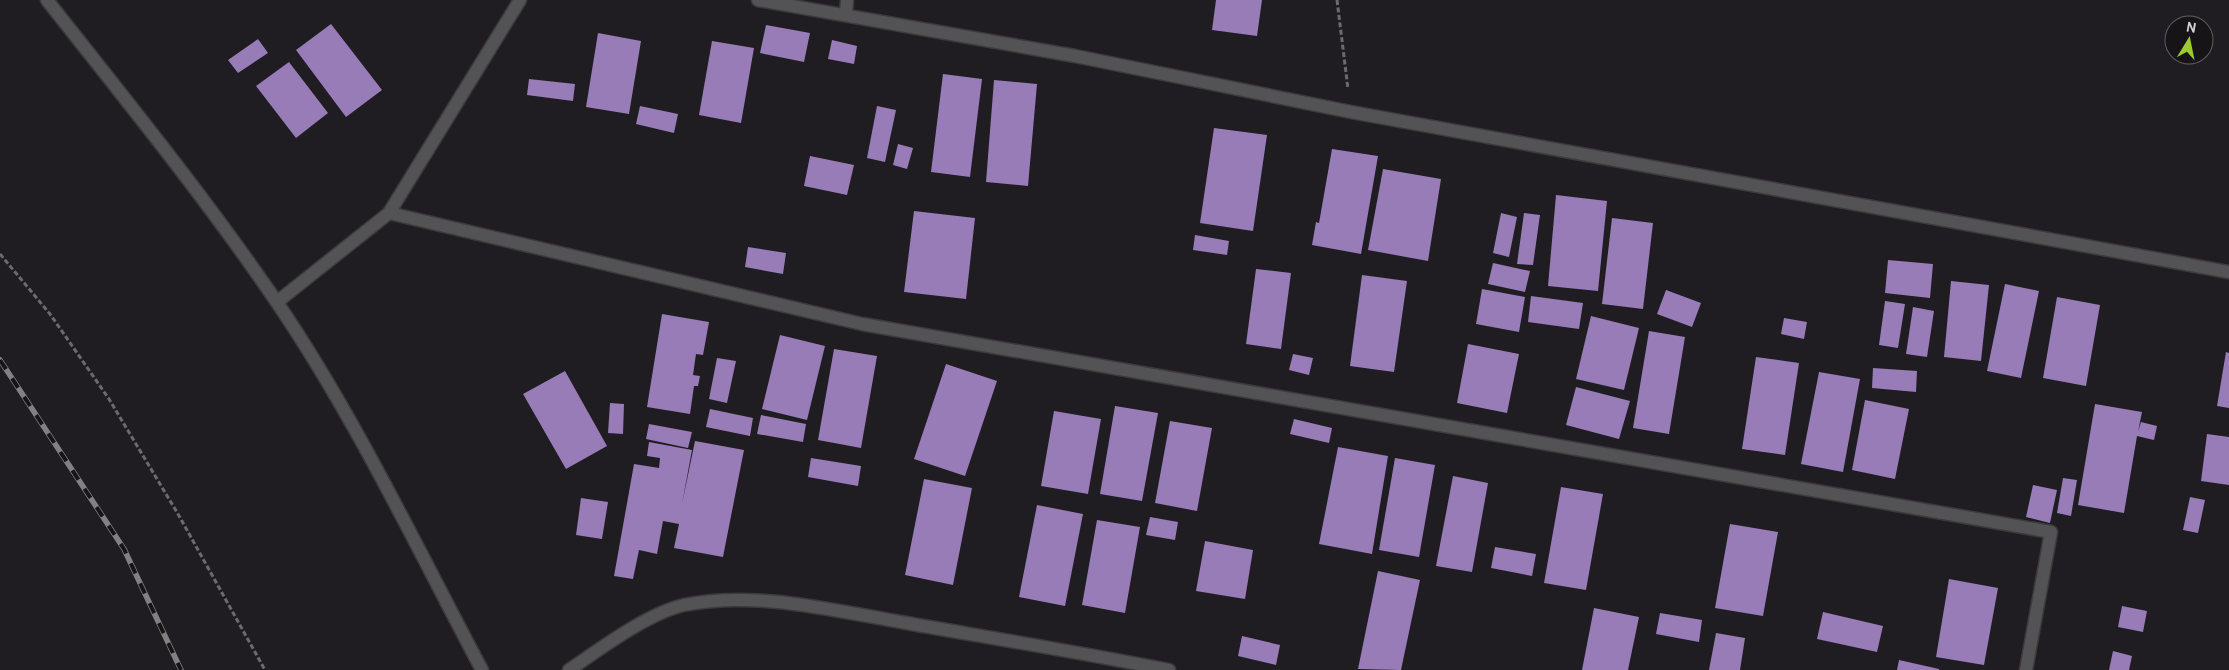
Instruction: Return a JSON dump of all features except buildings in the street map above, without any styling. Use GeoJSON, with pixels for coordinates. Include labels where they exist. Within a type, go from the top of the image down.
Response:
{"type":"FeatureCollection","features":[{"type":"Feature","properties":{"kind":"street"},"geometry":{"type":"LineString","coordinates":[[47,0],[160,143],[277,302],[353,426],[482,670]]}},
{"type":"Feature","properties":{"kind":"street"},"geometry":{"type":"LineString","coordinates":[[277,302],[389,213],[520,0]]}},
{"type":"Feature","properties":{"kind":"street"},"geometry":{"type":"LineString","coordinates":[[758,0],[846,14],[1075,56],[1351,112],[2229,272]]}},
{"type":"Feature","properties":{"kind":"street"},"geometry":{"type":"LineString","coordinates":[[846,14],[847,0]]}},
{"type":"Feature","properties":{"kind":"street"},"geometry":{"type":"LineString","coordinates":[[389,213],[862,324],[2051,532],[2026,670]]}},
{"type":"Feature","properties":{"kind":"street"},"geometry":{"type":"LineString","coordinates":[[569,670],[642,623],[682,606],[728,601],[786,602],[1073,651],[1169,670]]}},
{"type":"Feature","properties":{"kind":"path"},"geometry":{"type":"LineString","coordinates":[[1337,0],[1351,112]]}},
{"type":"Feature","properties":{"kind":"path"},"geometry":{"type":"LineString","coordinates":[[0,254],[50,314],[109,399],[178,514],[266,670]]}},
{"type":"Feature","properties":{"kind":"railway"},"geometry":{"type":"LineString","coordinates":[[0,360],[124,549],[181,670]]}}]}
